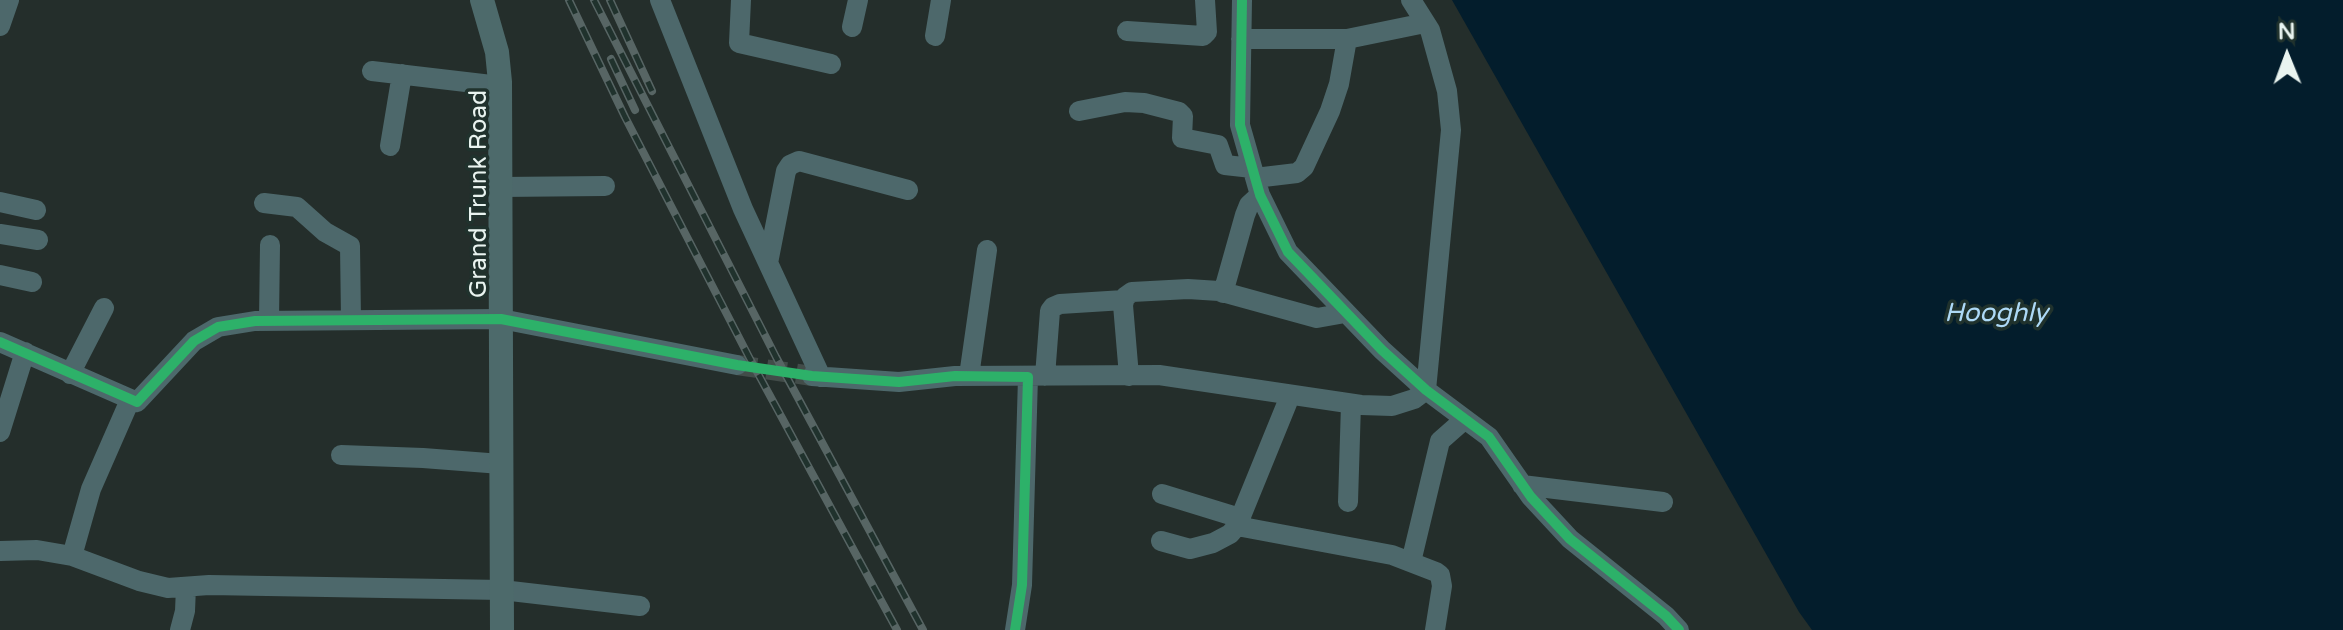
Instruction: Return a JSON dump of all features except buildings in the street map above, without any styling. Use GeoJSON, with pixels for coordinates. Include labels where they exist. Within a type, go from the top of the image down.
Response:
{"type":"FeatureCollection","features":[{"type":"Feature","properties":{"kind":"main road","name":"Grand Trunk Road"},"geometry":{"type":"LineString","coordinates":[[482,0],[497,52],[500,86],[502,630]]}},
{"type":"Feature","properties":{"kind":"street"},"geometry":{"type":"LineString","coordinates":[[0,26],[9,0]]}},
{"type":"Feature","properties":{"kind":"street"},"geometry":{"type":"LineString","coordinates":[[660,0],[743,209],[816,376],[899,382],[969,376],[1159,375],[1290,396],[1392,406],[1405,403],[1426,390]]}},
{"type":"Feature","properties":{"kind":"street"},"geometry":{"type":"LineString","coordinates":[[741,0],[739,43],[831,64]]}},
{"type":"Feature","properties":{"kind":"street"},"geometry":{"type":"LineString","coordinates":[[852,27],[858,0]]}},
{"type":"Feature","properties":{"kind":"street"},"geometry":{"type":"LineString","coordinates":[[935,36],[941,0]]}},
{"type":"Feature","properties":{"kind":"street"},"geometry":{"type":"LineString","coordinates":[[1127,31],[1203,36],[1207,32],[1205,0]]}},
{"type":"Feature","properties":{"kind":"street"},"geometry":{"type":"LineString","coordinates":[[1242,0],[1240,125],[1255,180],[1288,252],[1345,313],[1426,390],[1496,445],[1522,485],[1570,539],[1679,630]]}},
{"type":"Feature","properties":{"kind":"street"},"geometry":{"type":"LineString","coordinates":[[1411,0],[1430,30],[1447,91],[1451,130],[1426,390]]}},
{"type":"Feature","properties":{"kind":"street"},"geometry":{"type":"LineString","coordinates":[[1241,39],[1347,39],[1425,23]]}},
{"type":"Feature","properties":{"kind":"street"},"geometry":{"type":"LineString","coordinates":[[1079,111],[1125,102],[1181,112],[1182,138],[1218,145],[1223,164],[1255,180],[1297,173],[1304,167],[1330,111],[1339,84],[1347,39]]}},
{"type":"Feature","properties":{"kind":"street"},"geometry":{"type":"LineString","coordinates":[[372,71],[500,86]]}},
{"type":"Feature","properties":{"kind":"street"},"geometry":{"type":"LineString","coordinates":[[390,146],[402,74]]}},
{"type":"Feature","properties":{"kind":"street"},"geometry":{"type":"LineString","coordinates":[[768,263],[786,171],[790,165],[799,161],[908,190]]}},
{"type":"Feature","properties":{"kind":"street"},"geometry":{"type":"LineString","coordinates":[[1223,293],[1255,180]]}},
{"type":"Feature","properties":{"kind":"street"},"geometry":{"type":"LineString","coordinates":[[501,187],[605,186]]}},
{"type":"Feature","properties":{"kind":"street"},"geometry":{"type":"LineString","coordinates":[[0,202],[36,210]]}},
{"type":"Feature","properties":{"kind":"street"},"geometry":{"type":"LineString","coordinates":[[264,203],[305,211],[325,232],[350,246],[351,320]]}},
{"type":"Feature","properties":{"kind":"street"},"geometry":{"type":"LineString","coordinates":[[0,234],[38,240]]}},
{"type":"Feature","properties":{"kind":"street"},"geometry":{"type":"LineString","coordinates":[[269,321],[270,245]]}},
{"type":"Feature","properties":{"kind":"street"},"geometry":{"type":"LineString","coordinates":[[969,376],[987,250]]}},
{"type":"Feature","properties":{"kind":"street"},"geometry":{"type":"LineString","coordinates":[[0,275],[32,282]]}},
{"type":"Feature","properties":{"kind":"street"},"geometry":{"type":"LineString","coordinates":[[1015,630],[1022,585],[1037,377],[1053,307],[1124,300],[1132,292],[1188,289],[1223,293],[1317,318],[1345,313]]}},
{"type":"Feature","properties":{"kind":"street"},"geometry":{"type":"LineString","coordinates":[[1124,300],[1129,376]]}},
{"type":"Feature","properties":{"kind":"street"},"geometry":{"type":"LineString","coordinates":[[70,374],[104,308]]}},
{"type":"Feature","properties":{"kind":"street"},"geometry":{"type":"LineString","coordinates":[[0,342],[137,402],[194,341],[218,327],[269,321],[501,319],[737,365]]}},
{"type":"Feature","properties":{"kind":"street"},"geometry":{"type":"LineString","coordinates":[[0,432],[25,352]]}},
{"type":"Feature","properties":{"kind":"street"},"geometry":{"type":"LineString","coordinates":[[1161,541],[1190,549],[1213,543],[1230,534],[1238,522],[1290,396]]}},
{"type":"Feature","properties":{"kind":"street"},"geometry":{"type":"LineString","coordinates":[[72,556],[91,489],[130,400]]}},
{"type":"Feature","properties":{"kind":"street"},"geometry":{"type":"LineString","coordinates":[[1348,502],[1351,404]]}},
{"type":"Feature","properties":{"kind":"street"},"geometry":{"type":"LineString","coordinates":[[1411,562],[1440,441],[1465,419]]}},
{"type":"Feature","properties":{"kind":"street"},"geometry":{"type":"LineString","coordinates":[[341,455],[501,464]]}},
{"type":"Feature","properties":{"kind":"street"},"geometry":{"type":"LineString","coordinates":[[1522,485],[1663,502]]}},
{"type":"Feature","properties":{"kind":"street"},"geometry":{"type":"LineString","coordinates":[[1162,494],[1238,522],[1382,552],[1440,575],[1442,586],[1435,630]]}},
{"type":"Feature","properties":{"kind":"street"},"geometry":{"type":"LineString","coordinates":[[0,551],[37,550],[72,556],[157,586],[502,590],[640,606]]}},
{"type":"Feature","properties":{"kind":"street"},"geometry":{"type":"LineString","coordinates":[[180,630],[186,587]]}},
{"type":"Feature","properties":{"kind":"water","name":"Hooghly"},"geometry":{"type":"Polygon","coordinates":[[[1452,0],[2343,0],[2343,630],[1812,630],[1452,0]]]}},
{"type":"Feature","properties":{"kind":"tunnel"},"geometry":{"type":"LineString","coordinates":[[737,365],[812,376]]}},
{"type":"Feature","properties":{"kind":"railway"},"geometry":{"type":"LineString","coordinates":[[569,0],[625,117],[749,357],[897,630]]}},
{"type":"Feature","properties":{"kind":"railway"},"geometry":{"type":"LineString","coordinates":[[594,0],[776,357],[923,630]]}},
{"type":"Feature","properties":{"kind":"railway"},"geometry":{"type":"LineString","coordinates":[[610,0],[652,91]]}},
{"type":"Feature","properties":{"kind":"railway"},"geometry":{"type":"LineString","coordinates":[[611,59],[635,110]]}},
{"type":"Feature","properties":{"kind":"cycle path"},"geometry":{"type":"LineString","coordinates":[[1242,0],[1240,125],[1260,195],[1288,252],[1382,350],[1426,390],[1489,437],[1531,497],[1570,539],[1666,616],[1679,630]]}},
{"type":"Feature","properties":{"kind":"cycle path"},"geometry":{"type":"LineString","coordinates":[[0,342],[137,402],[194,341],[218,327],[255,321],[501,319],[737,365],[812,376],[899,382],[955,376],[1028,377],[1022,585],[1015,630]]}}]}
